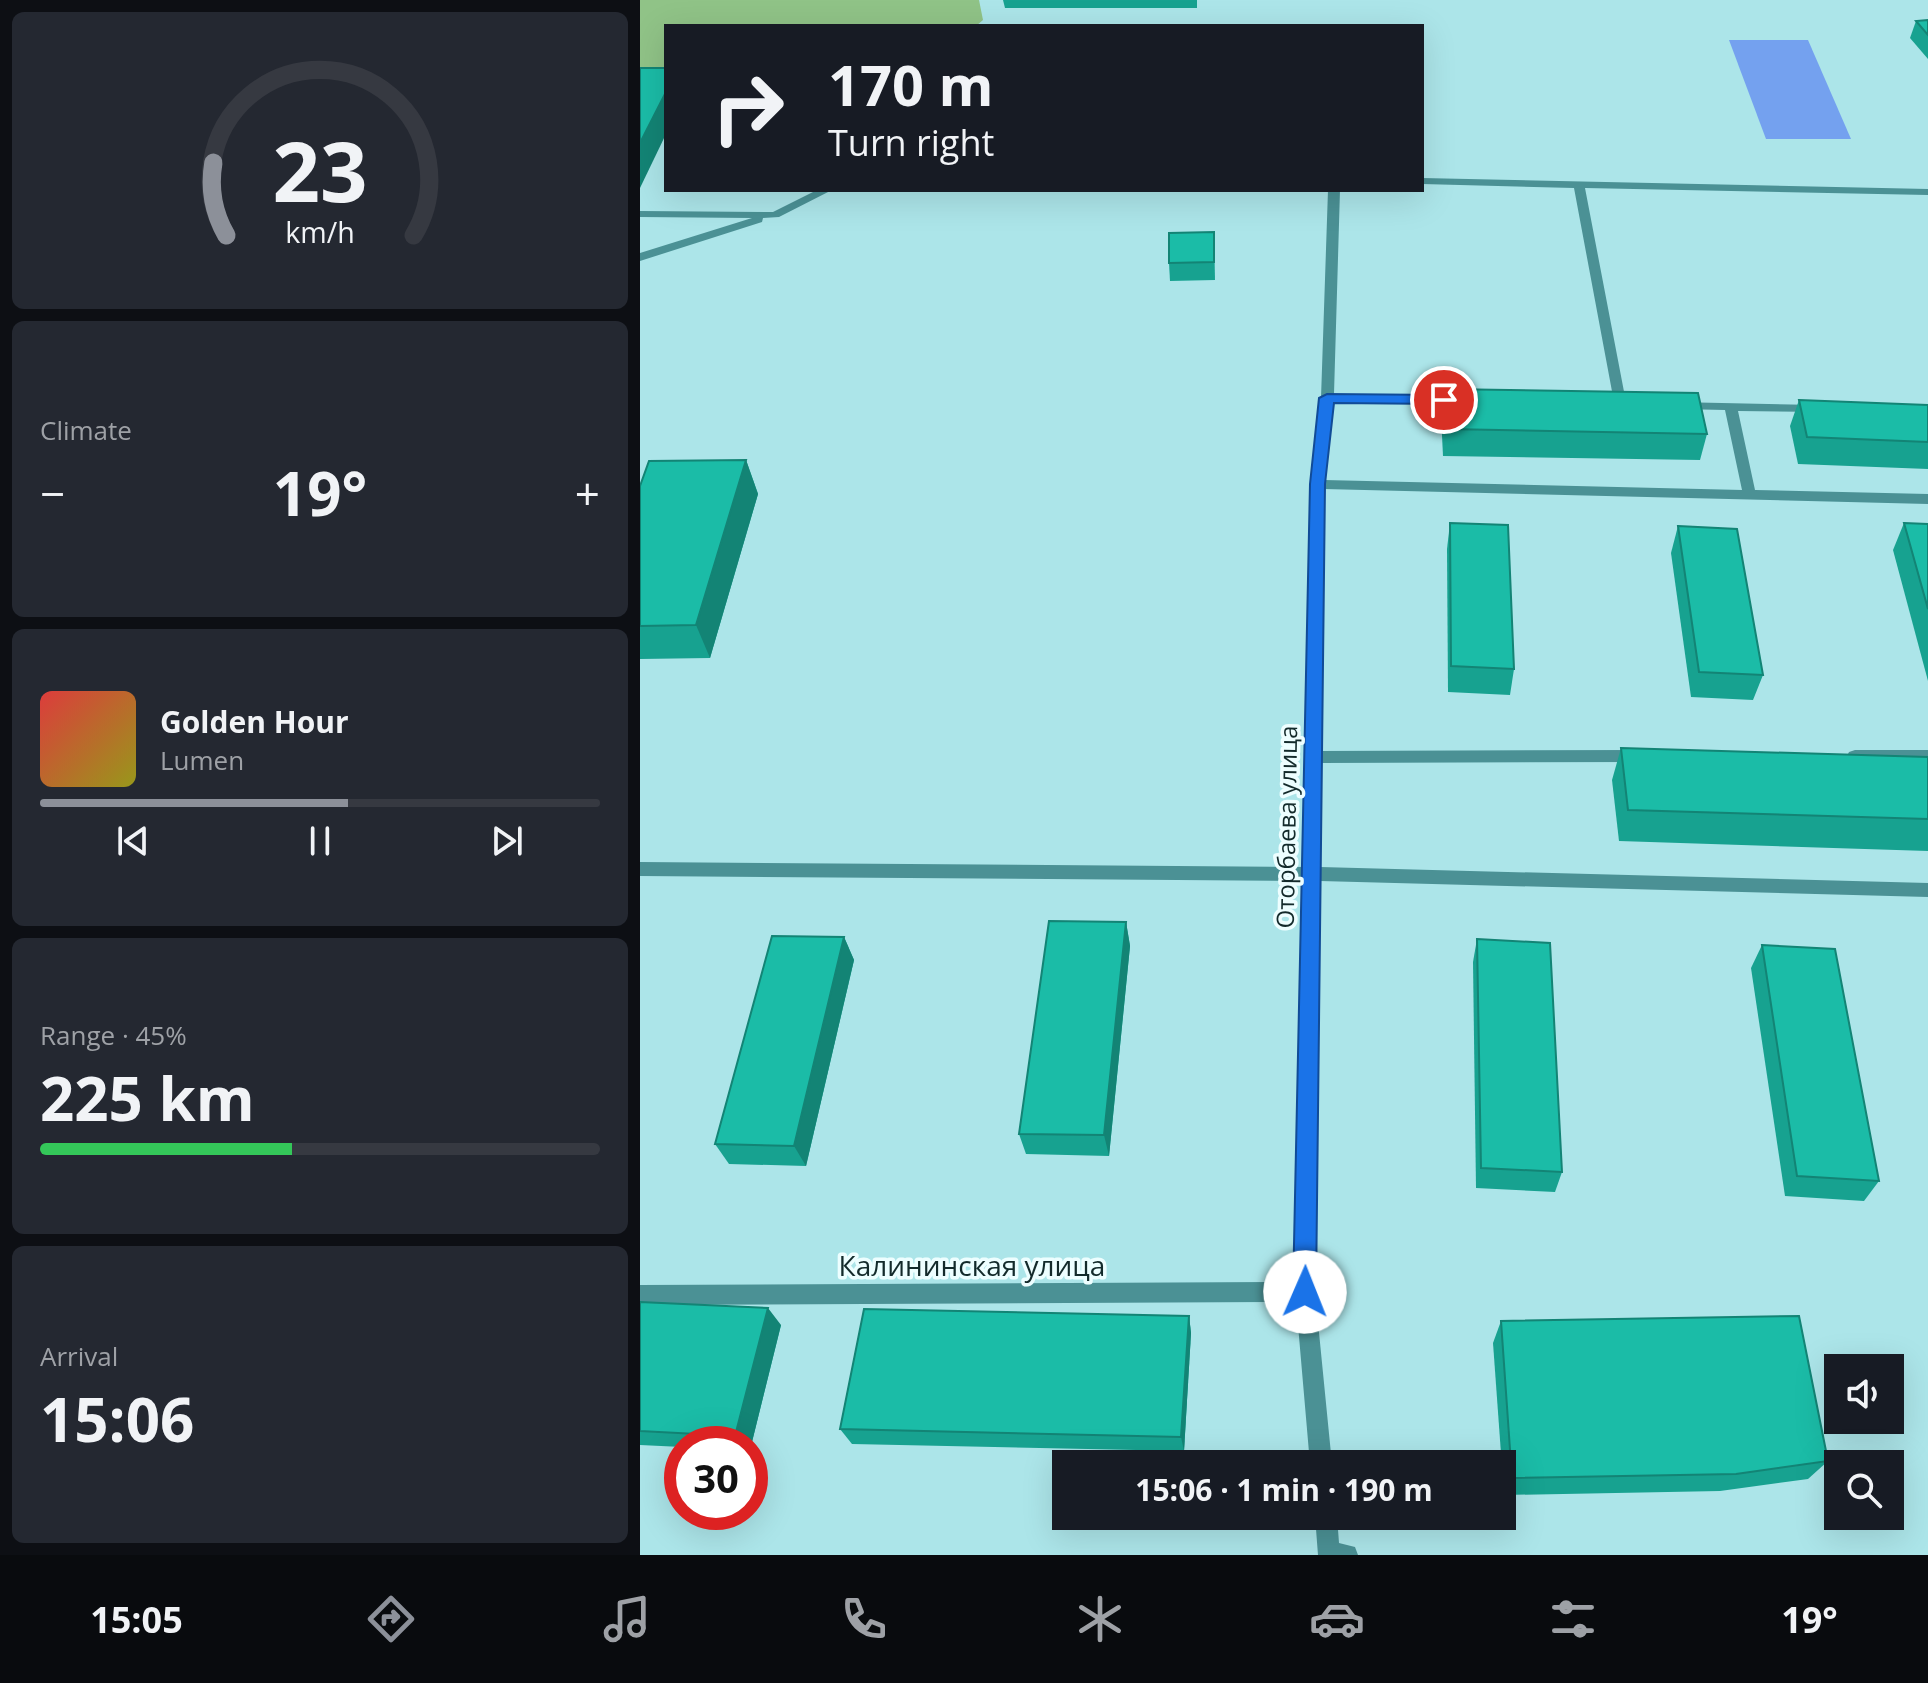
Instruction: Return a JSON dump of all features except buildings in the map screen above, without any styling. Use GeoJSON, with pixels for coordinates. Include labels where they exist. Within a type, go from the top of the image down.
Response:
{"type":"FeatureCollection","features":[{"type":"Feature","properties":{"kind":"street"},"geometry":{"type":"LineString","coordinates":[[1424,181],[1928,192]]}},
{"type":"Feature","properties":{"kind":"street"},"geometry":{"type":"LineString","coordinates":[[1579,183],[1620,402]]}},
{"type":"Feature","properties":{"kind":"street"},"geometry":{"type":"LineString","coordinates":[[640,257],[775,215],[822,192]]}},
{"type":"Feature","properties":{"kind":"street","name":"Оторбаева улица"},"geometry":{"type":"LineString","coordinates":[[1320,1450],[1305,1292],[1317,484],[1327,398],[1334,192]]}},
{"type":"Feature","properties":{"kind":"street"},"geometry":{"type":"LineString","coordinates":[[640,214],[775,215]]}},
{"type":"Feature","properties":{"kind":"street"},"geometry":{"type":"LineString","coordinates":[[1327,398],[1481,400]]}},
{"type":"Feature","properties":{"kind":"street"},"geometry":{"type":"LineString","coordinates":[[1604,402],[1636,403]]}},
{"type":"Feature","properties":{"kind":"street"},"geometry":{"type":"LineString","coordinates":[[1667,404],[1837,409]]}},
{"type":"Feature","properties":{"kind":"street"},"geometry":{"type":"LineString","coordinates":[[1731,407],[1749,493]]}},
{"type":"Feature","properties":{"kind":"street"},"geometry":{"type":"LineString","coordinates":[[1317,484],[1928,499]]}},
{"type":"Feature","properties":{"kind":"street"},"geometry":{"type":"LineString","coordinates":[[1313,757],[1660,756]]}},
{"type":"Feature","properties":{"kind":"street"},"geometry":{"type":"LineString","coordinates":[[1833,756],[1928,756]]}},
{"type":"Feature","properties":{"kind":"street"},"geometry":{"type":"LineString","coordinates":[[640,869],[1311,874],[1928,890]]}},
{"type":"Feature","properties":{"kind":"street","name":"Калининская улица"},"geometry":{"type":"LineString","coordinates":[[640,1295],[1305,1292]]}},
{"type":"Feature","properties":{"kind":"street"},"geometry":{"type":"LineString","coordinates":[[1329,1530],[1335,1554]]}},
{"type":"Feature","properties":{"kind":"green space"},"geometry":{"type":"Polygon","coordinates":[[[640,0],[979,0],[983,20],[978,24],[664,24],[664,84],[640,75],[640,0]]]}},
{"type":"Feature","properties":{"kind":"water"},"geometry":{"type":"Polygon","coordinates":[[[1729,40],[1808,40],[1851,139],[1766,139],[1729,40]]]}},
{"type":"Feature","properties":{"kind":"route"},"geometry":{"type":"LineString","coordinates":[[1305,1292],[1317,484],[1327,398],[1444,400]]}}]}
